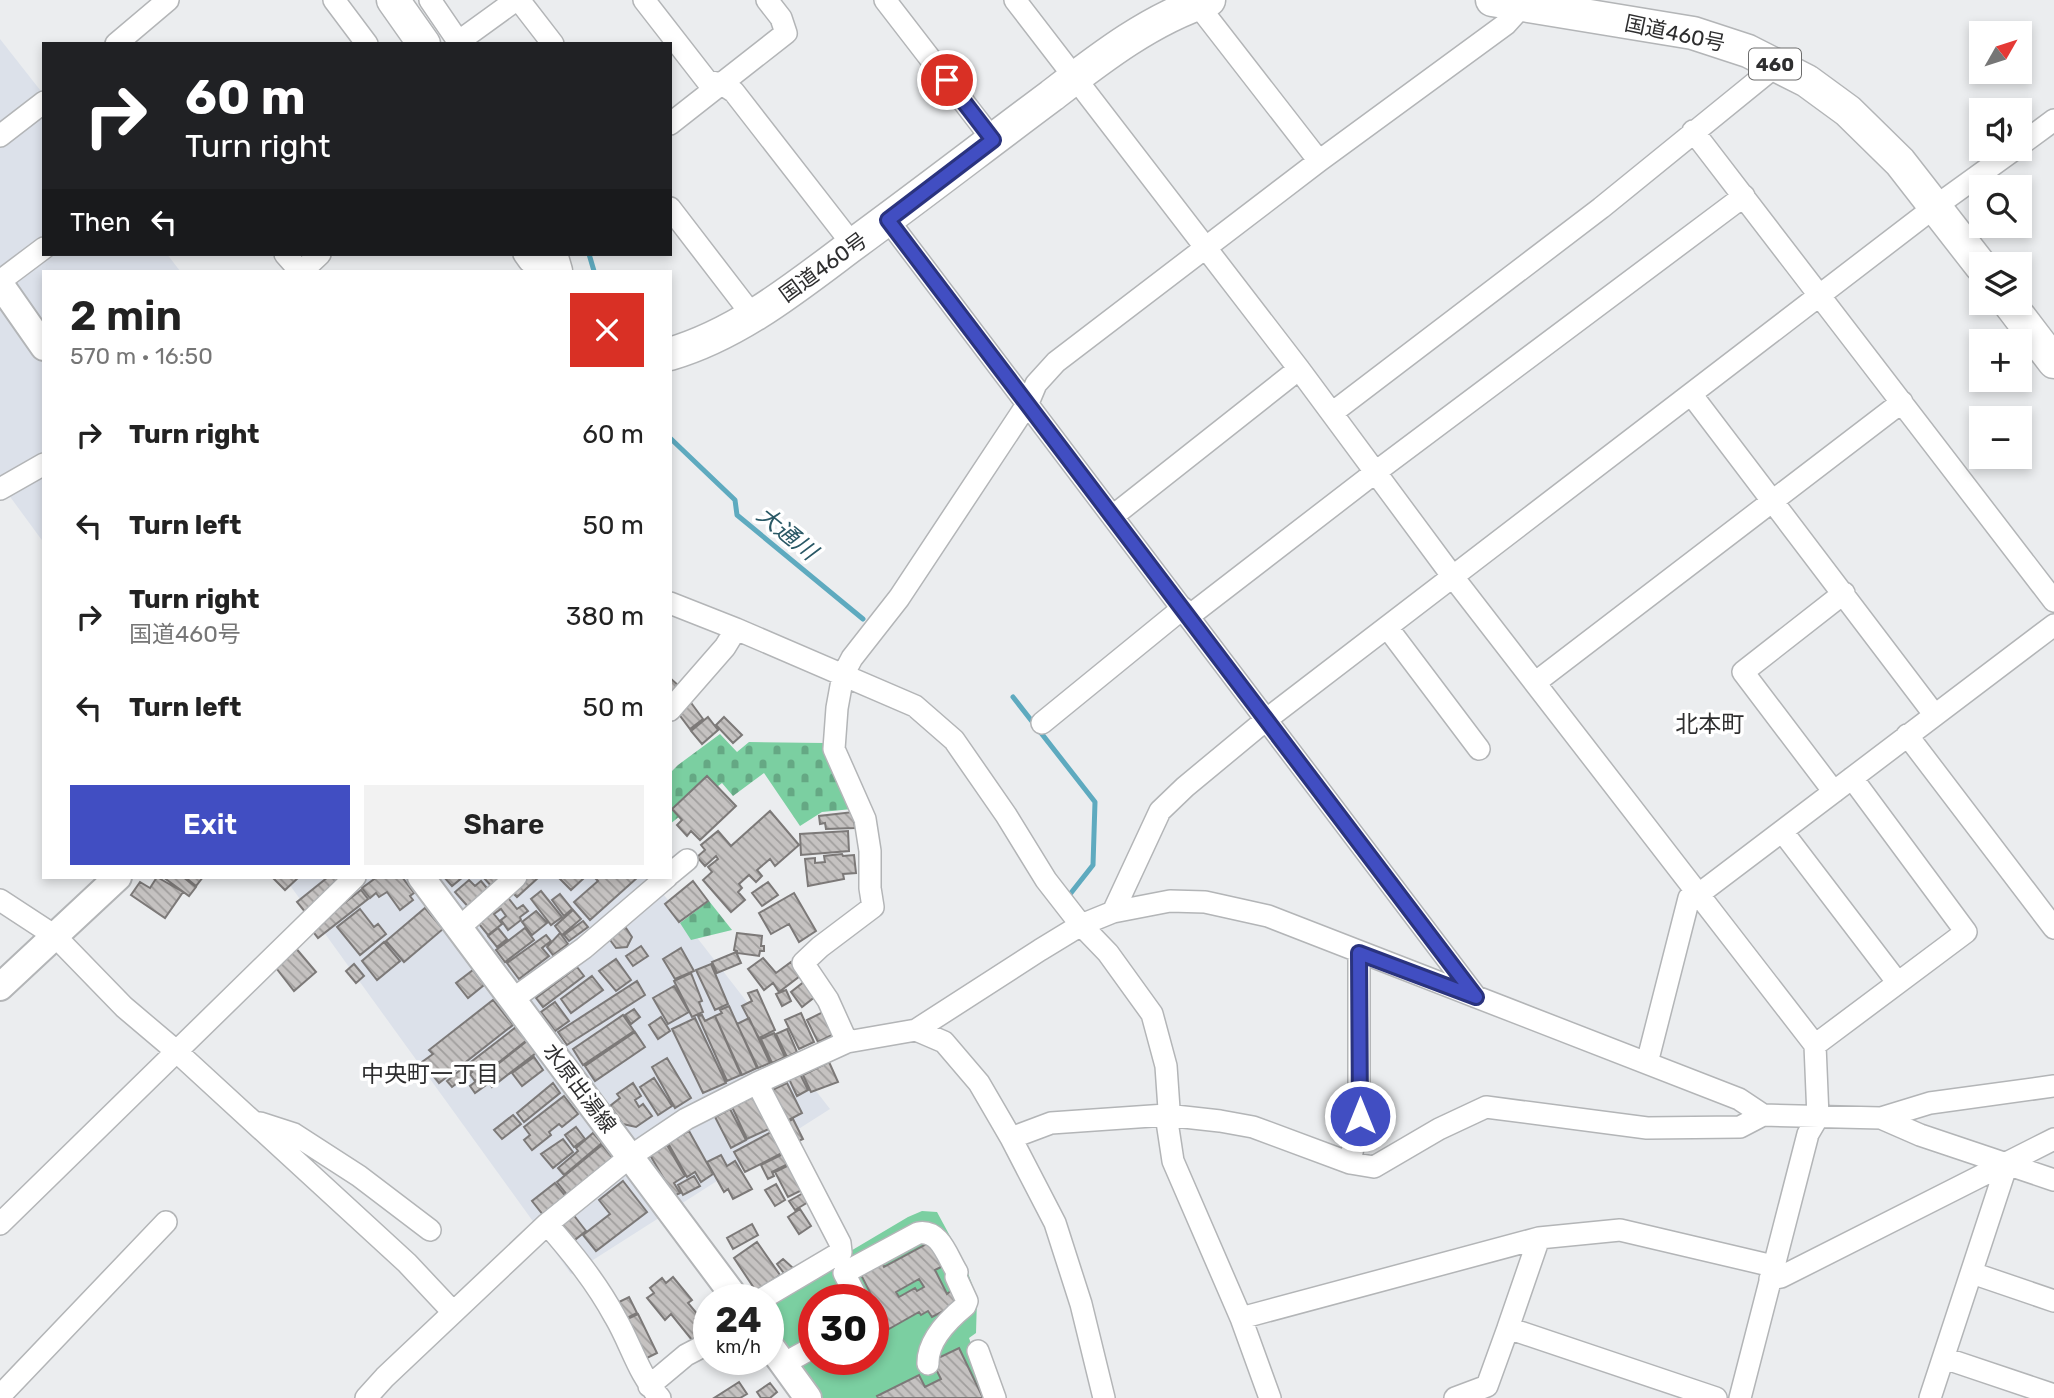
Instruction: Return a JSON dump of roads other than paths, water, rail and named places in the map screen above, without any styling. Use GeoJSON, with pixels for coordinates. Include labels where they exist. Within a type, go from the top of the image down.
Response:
{"type":"FeatureCollection","features":[{"type":"Feature","properties":{"kind":"highway"},"geometry":{"type":"LineString","coordinates":[[393,0],[423,42]]}},
{"type":"Feature","properties":{"kind":"highway","name":"国道460号"},"geometry":{"type":"LineString","coordinates":[[1492,0],[1693,33],[1748,51],[1777,65],[1807,81],[1848,111],[1900,162],[1970,252]]}},
{"type":"Feature","properties":{"kind":"highway","name":"国道460号"},"geometry":{"type":"LineString","coordinates":[[672,353],[698,346],[795,289],[1131,38],[1203,2]]}},
{"type":"Feature","properties":{"kind":"highway"},"geometry":{"type":"LineString","coordinates":[[2018,315],[2054,362]]}},
{"type":"Feature","properties":{"kind":"main road"},"geometry":{"type":"LineString","coordinates":[[0,283],[42,344]]}},
{"type":"Feature","properties":{"kind":"main road"},"geometry":{"type":"LineString","coordinates":[[0,987],[116,879]]}},
{"type":"Feature","properties":{"kind":"main road","name":"水原出湯線"},"geometry":{"type":"LineString","coordinates":[[423,879],[725,1284]]}},
{"type":"Feature","properties":{"kind":"main road"},"geometry":{"type":"LineString","coordinates":[[784,1364],[808,1398]]}},
{"type":"Feature","properties":{"kind":"street"},"geometry":{"type":"LineString","coordinates":[[118,42],[168,0]]}},
{"type":"Feature","properties":{"kind":"street"},"geometry":{"type":"LineString","coordinates":[[334,0],[365,42]]}},
{"type":"Feature","properties":{"kind":"street"},"geometry":{"type":"LineString","coordinates":[[430,0],[458,42]]}},
{"type":"Feature","properties":{"kind":"street"},"geometry":{"type":"LineString","coordinates":[[460,42],[518,0],[550,42]]}},
{"type":"Feature","properties":{"kind":"street"},"geometry":{"type":"LineString","coordinates":[[644,0],[707,81],[722,84],[734,92],[853,245]]}},
{"type":"Feature","properties":{"kind":"street"},"geometry":{"type":"LineString","coordinates":[[672,122],[786,33],[781,18],[767,0]]}},
{"type":"Feature","properties":{"kind":"street"},"geometry":{"type":"LineString","coordinates":[[885,0],[993,140]]}},
{"type":"Feature","properties":{"kind":"street"},"geometry":{"type":"LineString","coordinates":[[1016,0],[1377,471],[1453,577],[1815,1045],[1818,1117],[1808,1134],[1740,1398]]}},
{"type":"Feature","properties":{"kind":"street"},"geometry":{"type":"LineString","coordinates":[[1203,2],[1319,161]]}},
{"type":"Feature","properties":{"kind":"street"},"geometry":{"type":"LineString","coordinates":[[847,1042],[828,1000],[803,963],[873,907],[865,819],[834,749],[843,675],[852,658],[899,598],[1028,403],[1036,384],[1056,362],[1319,161],[1506,24],[1523,5]]}},
{"type":"Feature","properties":{"kind":"street"},"geometry":{"type":"LineString","coordinates":[[1332,414],[1601,208],[1777,65]]}},
{"type":"Feature","properties":{"kind":"street"},"geometry":{"type":"LineString","coordinates":[[0,136],[42,104]]}},
{"type":"Feature","properties":{"kind":"street"},"geometry":{"type":"LineString","coordinates":[[2032,136],[2054,120]]}},
{"type":"Feature","properties":{"kind":"street"},"geometry":{"type":"LineString","coordinates":[[1693,131],[2054,601]]}},
{"type":"Feature","properties":{"kind":"street"},"geometry":{"type":"LineString","coordinates":[[1114,912],[1160,811],[1185,787],[1267,719],[1998,161]]}},
{"type":"Feature","properties":{"kind":"street"},"geometry":{"type":"LineString","coordinates":[[1042,723],[1186,612],[1744,196]]}},
{"type":"Feature","properties":{"kind":"street"},"geometry":{"type":"LineString","coordinates":[[672,211],[752,316]]}},
{"type":"Feature","properties":{"kind":"street"},"geometry":{"type":"LineString","coordinates":[[888,220],[1476,997]]}},
{"type":"Feature","properties":{"kind":"street"},"geometry":{"type":"LineString","coordinates":[[0,283],[42,250]]}},
{"type":"Feature","properties":{"kind":"street"},"geometry":{"type":"LineString","coordinates":[[287,256],[300,270]]}},
{"type":"Feature","properties":{"kind":"street"},"geometry":{"type":"LineString","coordinates":[[302,270],[318,256]]}},
{"type":"Feature","properties":{"kind":"street"},"geometry":{"type":"LineString","coordinates":[[525,256],[529,261],[554,263]]}},
{"type":"Feature","properties":{"kind":"street"},"geometry":{"type":"LineString","coordinates":[[1113,516],[1299,369]]}},
{"type":"Feature","properties":{"kind":"street"},"geometry":{"type":"LineString","coordinates":[[1691,394],[1934,714]]}},
{"type":"Feature","properties":{"kind":"street"},"geometry":{"type":"LineString","coordinates":[[1536,682],[1902,402]]}},
{"type":"Feature","properties":{"kind":"street"},"geometry":{"type":"LineString","coordinates":[[0,489],[42,465]]}},
{"type":"Feature","properties":{"kind":"street"},"geometry":{"type":"LineString","coordinates":[[1834,792],[1743,672],[1844,593]]}},
{"type":"Feature","properties":{"kind":"street"},"geometry":{"type":"LineString","coordinates":[[672,604],[915,706],[954,740],[1006,815],[1046,880],[1108,953],[1152,1014],[1166,1066],[1170,1109],[1166,1115],[1172,1161],[1241,1318],[1269,1398]]}},
{"type":"Feature","properties":{"kind":"street"},"geometry":{"type":"LineString","coordinates":[[1647,1063],[1689,898],[1699,894],[2054,625]]}},
{"type":"Feature","properties":{"kind":"street"},"geometry":{"type":"LineString","coordinates":[[1387,627],[1479,749]]}},
{"type":"Feature","properties":{"kind":"street"},"geometry":{"type":"LineString","coordinates":[[672,708],[725,647],[736,629]]}},
{"type":"Feature","properties":{"kind":"street"},"geometry":{"type":"LineString","coordinates":[[1907,735],[2054,928]]}},
{"type":"Feature","properties":{"kind":"street"},"geometry":{"type":"LineString","coordinates":[[1815,1045],[1966,932],[1852,778]]}},
{"type":"Feature","properties":{"kind":"street"},"geometry":{"type":"LineString","coordinates":[[1782,831],[1898,982]]}},
{"type":"Feature","properties":{"kind":"street"},"geometry":{"type":"LineString","coordinates":[[672,872],[687,860]]}},
{"type":"Feature","properties":{"kind":"street"},"geometry":{"type":"LineString","coordinates":[[0,1224],[353,879]]}},
{"type":"Feature","properties":{"kind":"street"},"geometry":{"type":"LineString","coordinates":[[460,927],[514,879]]}},
{"type":"Feature","properties":{"kind":"street"},"geometry":{"type":"LineString","coordinates":[[513,999],[584,948],[664,879]]}},
{"type":"Feature","properties":{"kind":"street"},"geometry":{"type":"LineString","coordinates":[[0,900],[55,936],[124,1007],[176,1051],[407,1263],[453,1312]]}},
{"type":"Feature","properties":{"kind":"street"},"geometry":{"type":"LineString","coordinates":[[366,1398],[547,1224],[631,1156],[686,1119],[847,1042],[915,1030],[1082,925],[1114,912],[1170,901],[1205,902],[1268,916],[1739,1099],[1763,1115]]}},
{"type":"Feature","properties":{"kind":"street"},"geometry":{"type":"LineString","coordinates":[[1350,1163],[1360,1116],[1359,953]]}},
{"type":"Feature","properties":{"kind":"street"},"geometry":{"type":"LineString","coordinates":[[915,1030],[944,1042],[978,1083],[1011,1138],[1055,1223],[1081,1304],[1104,1398]]}},
{"type":"Feature","properties":{"kind":"street"},"geometry":{"type":"LineString","coordinates":[[757,1083],[840,1243],[841,1252],[784,1286]]}},
{"type":"Feature","properties":{"kind":"street"},"geometry":{"type":"LineString","coordinates":[[1011,1138],[1051,1123],[1166,1115],[1254,1127],[1350,1163],[1374,1167],[1439,1129],[1486,1107],[1647,1128],[1740,1127],[1763,1115],[1881,1118],[1930,1103],[2054,1086]]}},
{"type":"Feature","properties":{"kind":"street"},"geometry":{"type":"LineString","coordinates":[[1881,1118],[1920,1135],[2054,1180]]}},
{"type":"Feature","properties":{"kind":"street"},"geometry":{"type":"LineString","coordinates":[[251,1120],[294,1134],[359,1176],[430,1230]]}},
{"type":"Feature","properties":{"kind":"street"},"geometry":{"type":"LineString","coordinates":[[1241,1318],[1539,1238],[1620,1230],[1781,1277],[2054,1139]]}},
{"type":"Feature","properties":{"kind":"street"},"geometry":{"type":"LineString","coordinates":[[1930,1398],[2007,1164]]}},
{"type":"Feature","properties":{"kind":"street"},"geometry":{"type":"LineString","coordinates":[[0,1396],[166,1222]]}},
{"type":"Feature","properties":{"kind":"street"},"geometry":{"type":"LineString","coordinates":[[547,1224],[586,1270],[617,1319],[634,1360],[654,1392],[686,1355],[693,1351]]}},
{"type":"Feature","properties":{"kind":"street"},"geometry":{"type":"LineString","coordinates":[[850,1284],[844,1273],[918,1233],[927,1231],[936,1236],[957,1272],[956,1277],[967,1301],[940,1331],[928,1353],[928,1364]]}},
{"type":"Feature","properties":{"kind":"street"},"geometry":{"type":"LineString","coordinates":[[1455,1398],[1487,1386],[1539,1238]]}},
{"type":"Feature","properties":{"kind":"street"},"geometry":{"type":"LineString","coordinates":[[1972,1273],[2054,1301]]}},
{"type":"Feature","properties":{"kind":"street"},"geometry":{"type":"LineString","coordinates":[[1508,1328],[1716,1398]]}},
{"type":"Feature","properties":{"kind":"street"},"geometry":{"type":"LineString","coordinates":[[978,1351],[995,1398]]}},
{"type":"Feature","properties":{"kind":"street"},"geometry":{"type":"LineString","coordinates":[[1944,1357],[2054,1395]]}},
{"type":"Feature","properties":{"kind":"waterway","name":"大通川"},"geometry":{"type":"LineString","coordinates":[[590,256],[594,270]]}},
{"type":"Feature","properties":{"kind":"waterway","name":"大通川"},"geometry":{"type":"LineString","coordinates":[[672,440],[735,500],[737,515],[863,619]]}},
{"type":"Feature","properties":{"kind":"waterway","name":"大通川"},"geometry":{"type":"LineString","coordinates":[[1013,697],[1095,802],[1093,865],[1067,898]]}},
{"type":"Feature","properties":{"kind":"district","name":"北本町"},"geometry":{"type":"Point","coordinates":[1710,724]}},
{"type":"Feature","properties":{"kind":"district","name":"中央町一丁目"},"geometry":{"type":"Point","coordinates":[430,1074]}}]}
